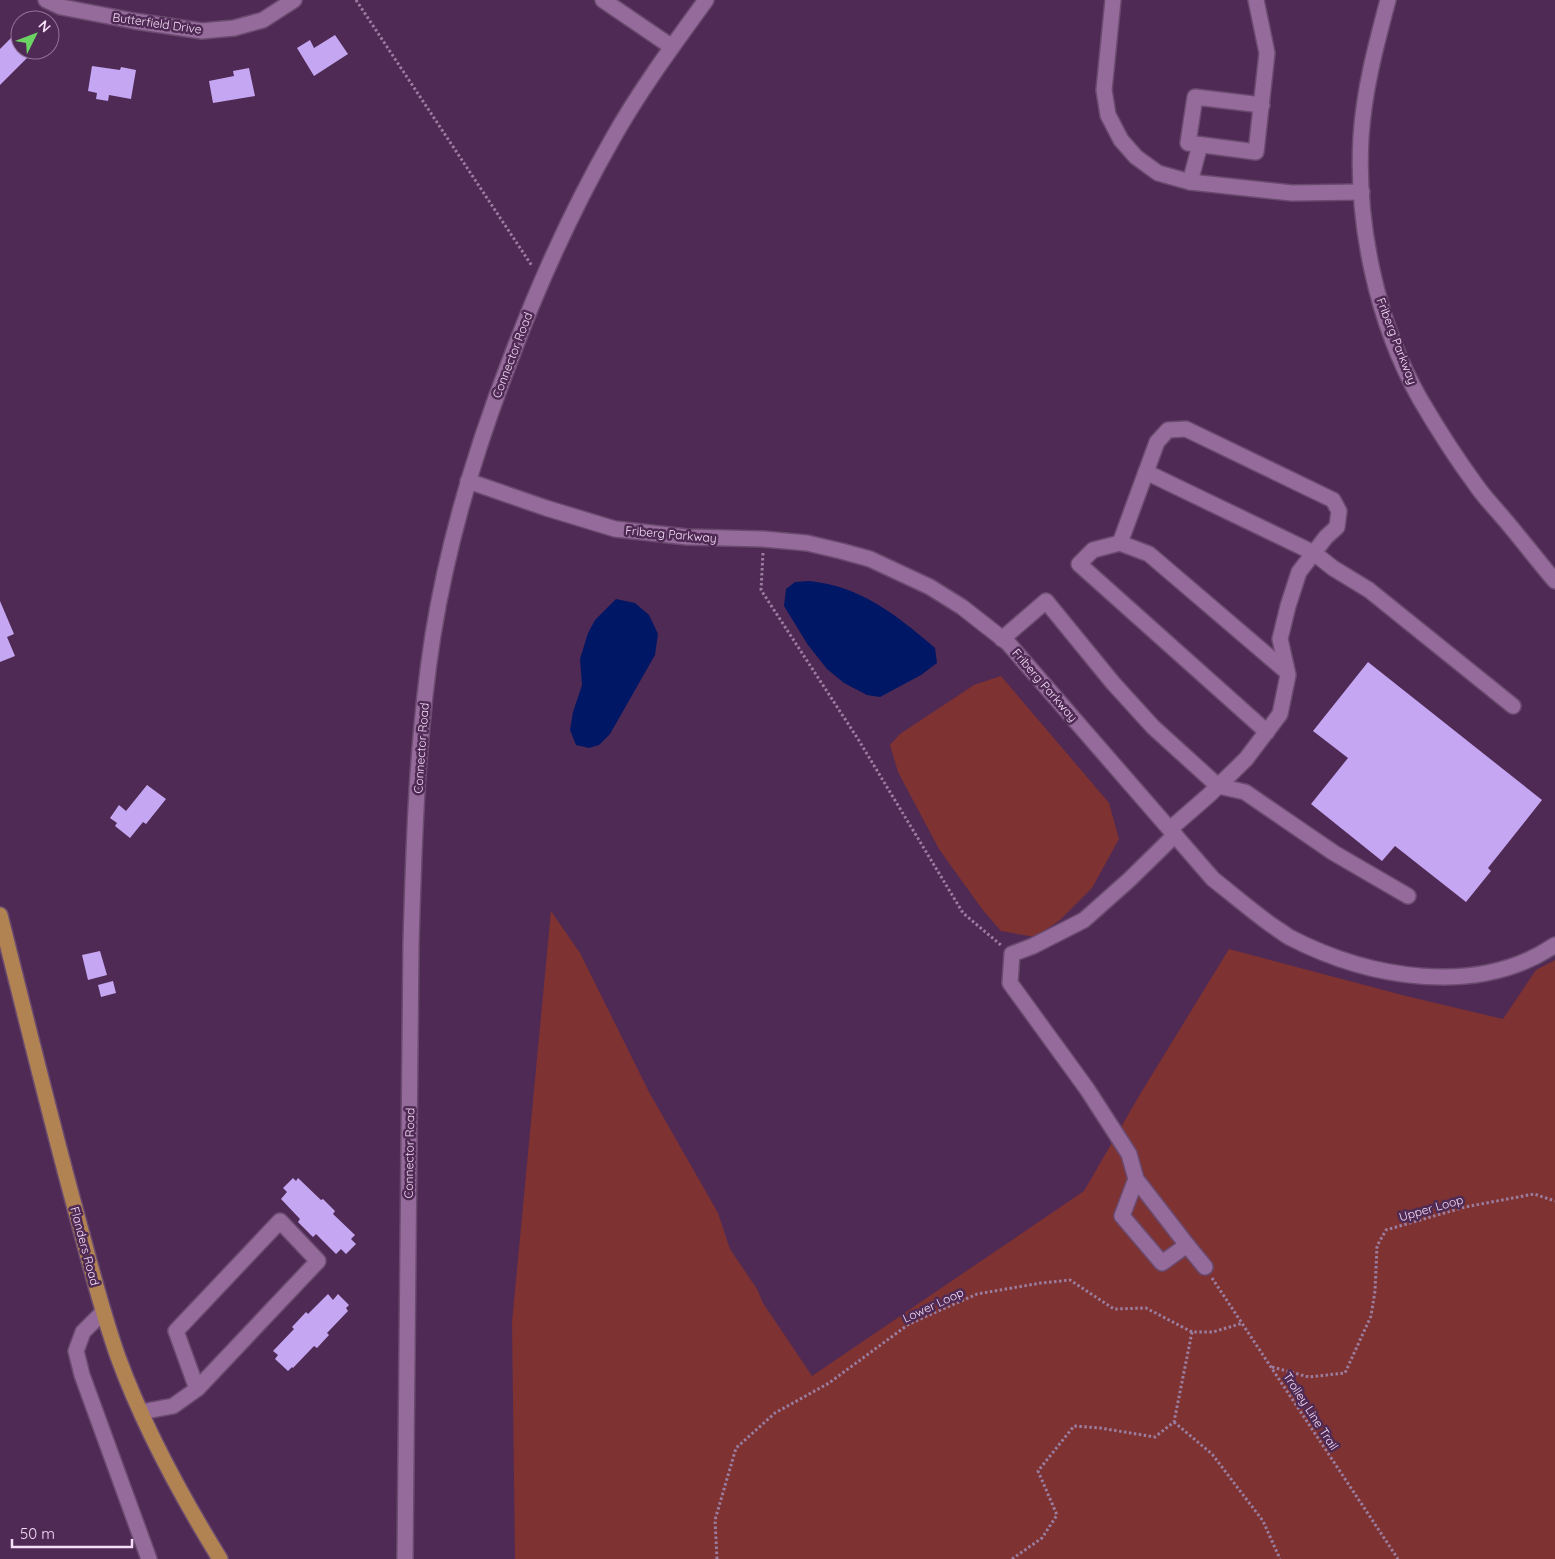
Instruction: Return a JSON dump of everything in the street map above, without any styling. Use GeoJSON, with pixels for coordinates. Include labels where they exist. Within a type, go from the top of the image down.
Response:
{"type":"FeatureCollection","features":[{"type":"Feature","properties":{"kind":"main road","name":"Flanders Road"},"geometry":{"type":"LineString","coordinates":[[0,915],[53,1127],[103,1312],[118,1357],[140,1412],[160,1453],[188,1506],[220,1559]]}},
{"type":"Feature","properties":{"kind":"street","name":"Butterfield Drive"},"geometry":{"type":"LineString","coordinates":[[46,0],[61,7],[134,21],[202,31],[234,28],[263,20],[294,0]]}},
{"type":"Feature","properties":{"kind":"street"},"geometry":{"type":"LineString","coordinates":[[603,0],[672,47]]}},
{"type":"Feature","properties":{"kind":"street","name":"Connector Road"},"geometry":{"type":"LineString","coordinates":[[405,1559],[411,943],[415,832],[422,728],[433,634],[444,574],[468,481],[490,413],[522,328],[563,232],[614,137],[672,47],[706,0]]}},
{"type":"Feature","properties":{"kind":"street"},"geometry":{"type":"LineString","coordinates":[[1113,0],[1104,90],[1108,115],[1121,140],[1136,157],[1158,173],[1190,182],[1292,193],[1362,192]]}},
{"type":"Feature","properties":{"kind":"street"},"geometry":{"type":"LineString","coordinates":[[1256,0],[1267,53],[1262,105],[1256,152],[1188,143],[1195,97],[1262,105]]}},
{"type":"Feature","properties":{"kind":"street","name":"Friberg Parkway"},"geometry":{"type":"LineString","coordinates":[[1388,0],[1368,77],[1361,137],[1364,224],[1384,315],[1401,359],[1420,399],[1476,486],[1555,581]]}},
{"type":"Feature","properties":{"kind":"street"},"geometry":{"type":"LineString","coordinates":[[1190,182],[1200,145]]}},
{"type":"Feature","properties":{"kind":"street"},"geometry":{"type":"LineString","coordinates":[[1120,543],[1157,442],[1168,430],[1186,429],[1333,500],[1339,511],[1337,527],[1326,537],[1299,572],[1280,638],[1287,672],[1280,714],[1246,759],[1173,832],[1129,880],[1084,920],[1033,946],[1012,954],[1010,983],[1087,1089],[1124,1146],[1129,1154],[1136,1179],[1207,1270]]}},
{"type":"Feature","properties":{"kind":"street"},"geometry":{"type":"LineString","coordinates":[[1146,472],[1314,553],[1333,568],[1369,590],[1513,706]]}},
{"type":"Feature","properties":{"kind":"street","name":"Friberg Parkway"},"geometry":{"type":"LineString","coordinates":[[468,481],[615,529],[686,537],[763,539],[807,543],[870,560],[901,572],[930,587],[962,607],[1013,649],[1214,879],[1252,911],[1288,936],[1327,954],[1369,968],[1410,974],[1454,977],[1491,971],[1521,963],[1555,945]]}},
{"type":"Feature","properties":{"kind":"street"},"geometry":{"type":"LineString","coordinates":[[1266,732],[1079,564],[1093,550],[1120,543],[1150,554],[1287,672]]}},
{"type":"Feature","properties":{"kind":"street"},"geometry":{"type":"LineString","coordinates":[[1002,639],[1046,601],[1113,683],[1153,727],[1218,786],[1245,792],[1334,853],[1408,896]]}},
{"type":"Feature","properties":{"kind":"street"},"geometry":{"type":"LineString","coordinates":[[1136,1179],[1122,1216],[1162,1263],[1187,1245]]}},
{"type":"Feature","properties":{"kind":"street"},"geometry":{"type":"LineString","coordinates":[[140,1412],[172,1406],[196,1389],[318,1261],[280,1221],[176,1331],[196,1389]]}},
{"type":"Feature","properties":{"kind":"street"},"geometry":{"type":"LineString","coordinates":[[103,1312],[83,1332],[76,1351],[82,1376],[149,1559]]}},
{"type":"Feature","properties":{"kind":"path"},"geometry":{"type":"LineString","coordinates":[[356,0],[542,282]]}},
{"type":"Feature","properties":{"kind":"path"},"geometry":{"type":"LineString","coordinates":[[763,539],[761,590],[858,739],[963,913],[1012,954]]}},
{"type":"Feature","properties":{"kind":"path","name":"Upper Loop"},"geometry":{"type":"LineString","coordinates":[[1272,1367],[1308,1377],[1346,1373],[1371,1316],[1375,1291],[1377,1246],[1386,1230],[1465,1207],[1534,1194],[1555,1201]]}},
{"type":"Feature","properties":{"kind":"path","name":"Trolley Line Trail"},"geometry":{"type":"LineString","coordinates":[[1207,1270],[1398,1559]]}},
{"type":"Feature","properties":{"kind":"path","name":"Lower Loop"},"geometry":{"type":"LineString","coordinates":[[716,1559],[715,1520],[736,1448],[775,1413],[829,1384],[909,1324],[977,1294],[1070,1280],[1114,1309],[1146,1308],[1192,1332]]}},
{"type":"Feature","properties":{"kind":"path"},"geometry":{"type":"LineString","coordinates":[[1012,1559],[1042,1538],[1057,1515],[1038,1471],[1074,1426],[1100,1428],[1155,1437],[1174,1422],[1192,1332],[1213,1332],[1243,1323]]}},
{"type":"Feature","properties":{"kind":"path"},"geometry":{"type":"LineString","coordinates":[[1174,1422],[1212,1454],[1263,1521],[1280,1559]]}},
{"type":"Feature","properties":{"kind":"shaded area"},"geometry":{"type":"Polygon","coordinates":[[[809,581],[827,584],[861,595],[887,610],[935,648],[937,663],[921,675],[880,697],[867,695],[844,683],[827,669],[808,645],[784,606],[786,589],[795,582],[809,581]]]}},
{"type":"Feature","properties":{"kind":"shaded area"},"geometry":{"type":"Polygon","coordinates":[[[616,599],[635,603],[649,615],[658,634],[655,655],[610,734],[599,745],[589,748],[576,745],[570,730],[573,712],[582,685],[580,659],[588,633],[595,620],[616,599]]]}},
{"type":"Feature","properties":{"kind":"shaded area"},"geometry":{"type":"Polygon","coordinates":[[[1001,676],[1109,803],[1119,839],[1092,888],[1060,920],[1035,937],[1001,931],[982,909],[939,849],[898,772],[890,745],[900,734],[974,685],[1001,676]]]}},
{"type":"Feature","properties":{"kind":"shaded area"},"geometry":{"type":"Polygon","coordinates":[[[551,911],[580,953],[649,1092],[718,1213],[730,1249],[757,1289],[763,1303],[812,1376],[1084,1191],[1139,1096],[1229,949],[1406,996],[1503,1019],[1536,970],[1555,960],[1555,1559],[515,1559],[512,1322],[551,911]]]}},
{"type":"Feature","properties":{"kind":"building"},"geometry":{"type":"Polygon","coordinates":[[[335,35],[348,54],[314,76],[297,48],[310,40],[314,48],[335,35]]]}},
{"type":"Feature","properties":{"kind":"building"},"geometry":{"type":"Polygon","coordinates":[[[10,39],[10,60],[25,60],[0,85],[0,49],[10,39]]]}},
{"type":"Feature","properties":{"kind":"building"},"geometry":{"type":"Polygon","coordinates":[[[92,66],[120,70],[121,67],[136,70],[131,99],[109,95],[108,101],[96,99],[97,93],[88,91],[92,66]]]}},
{"type":"Feature","properties":{"kind":"building"},"geometry":{"type":"Polygon","coordinates":[[[249,68],[255,96],[213,103],[209,81],[234,76],[233,71],[249,68]]]}},
{"type":"Feature","properties":{"kind":"building"},"geometry":{"type":"Polygon","coordinates":[[[0,601],[14,634],[7,637],[15,656],[0,662],[0,601]]]}},
{"type":"Feature","properties":{"kind":"building"},"geometry":{"type":"Polygon","coordinates":[[[1368,662],[1542,800],[1488,868],[1491,871],[1466,902],[1395,846],[1382,861],[1311,804],[1348,758],[1313,731],[1368,662]]]}},
{"type":"Feature","properties":{"kind":"building"},"geometry":{"type":"Polygon","coordinates":[[[147,785],[166,799],[146,824],[143,822],[130,838],[115,826],[117,823],[110,818],[119,805],[126,811],[147,785]]]}},
{"type":"Feature","properties":{"kind":"building"},"geometry":{"type":"Polygon","coordinates":[[[100,951],[107,975],[88,980],[82,955],[100,951]]]}},
{"type":"Feature","properties":{"kind":"building"},"geometry":{"type":"Polygon","coordinates":[[[113,981],[116,993],[101,997],[98,985],[113,981]]]}},
{"type":"Feature","properties":{"kind":"building"},"geometry":{"type":"Polygon","coordinates":[[[293,1178],[296,1181],[298,1178],[321,1200],[323,1199],[335,1211],[333,1214],[355,1235],[351,1239],[356,1244],[346,1254],[341,1249],[336,1254],[316,1234],[313,1237],[298,1222],[300,1219],[281,1199],[287,1192],[283,1188],[293,1178]]]}},
{"type":"Feature","properties":{"kind":"building"},"geometry":{"type":"Polygon","coordinates":[[[328,1294],[333,1300],[338,1294],[349,1305],[346,1308],[348,1311],[327,1333],[329,1335],[317,1348],[314,1346],[288,1371],[275,1359],[278,1355],[273,1351],[294,1329],[292,1327],[306,1312],[308,1314],[328,1294]]]}}]}
